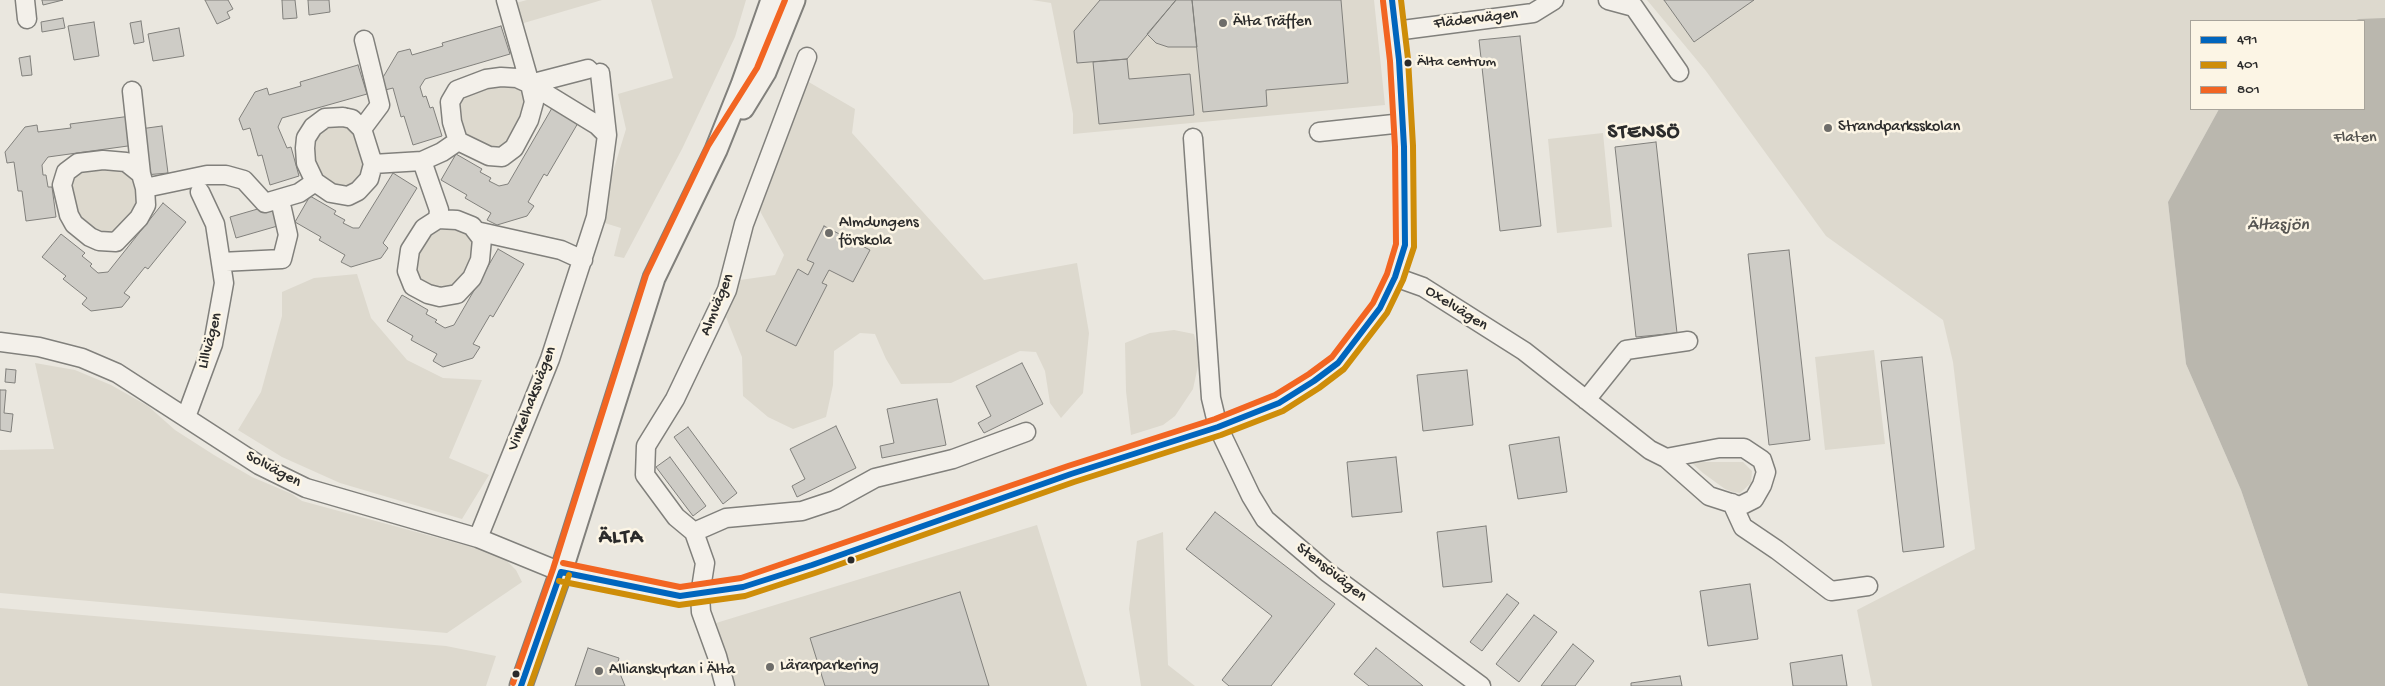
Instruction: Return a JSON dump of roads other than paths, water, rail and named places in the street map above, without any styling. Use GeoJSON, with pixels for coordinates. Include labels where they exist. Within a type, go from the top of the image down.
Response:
{"type":"FeatureCollection","features":[{"type":"Feature","properties":{"kind":"main road"},"geometry":{"type":"LineString","coordinates":[[521,686],[561,572],[654,278],[716,150],[742,85],[772,0]]}},
{"type":"Feature","properties":{"kind":"main road"},"geometry":{"type":"LineString","coordinates":[[716,150],[765,72],[794,0]]}},
{"type":"Feature","properties":{"kind":"street"},"geometry":{"type":"LineString","coordinates":[[25,0],[27,19]]}},
{"type":"Feature","properties":{"kind":"street"},"geometry":{"type":"LineString","coordinates":[[506,0],[530,84],[534,102],[529,120],[514,148],[502,157],[489,156],[458,141],[452,122],[450,102],[457,90],[486,79],[501,77],[516,78],[530,84],[602,130]]}},
{"type":"Feature","properties":{"kind":"street"},"geometry":{"type":"LineString","coordinates":[[561,572],[680,596],[743,587],[812,565],[1071,474],[1218,427],[1279,403],[1314,381],[1338,363],[1380,308],[1395,277],[1405,245],[1403,123],[1392,0]]}},
{"type":"Feature","properties":{"kind":"street","name":"Flädervägen"},"geometry":{"type":"LineString","coordinates":[[1395,31],[1533,13],[1554,0]]}},
{"type":"Feature","properties":{"kind":"street"},"geometry":{"type":"LineString","coordinates":[[1608,0],[1634,7],[1679,72]]}},
{"type":"Feature","properties":{"kind":"street"},"geometry":{"type":"LineString","coordinates":[[362,129],[380,105],[364,40]]}},
{"type":"Feature","properties":{"kind":"street","name":"Almvägen"},"geometry":{"type":"LineString","coordinates":[[725,686],[717,656],[701,612],[700,594],[705,563],[694,532],[676,517],[645,475],[646,446],[675,399],[727,290],[744,224],[807,57]]}},
{"type":"Feature","properties":{"kind":"street","name":"Vinkelhaksvägen"},"geometry":{"type":"LineString","coordinates":[[478,538],[550,359],[596,217],[602,130],[596,77],[530,84]]}},
{"type":"Feature","properties":{"kind":"street"},"geometry":{"type":"LineString","coordinates":[[132,91],[146,205],[138,218],[116,242],[99,241],[90,237],[74,224],[69,215],[62,185],[66,172],[78,164],[103,160],[126,162],[143,181]]}},
{"type":"Feature","properties":{"kind":"street"},"geometry":{"type":"LineString","coordinates":[[325,118],[352,118],[362,129],[373,164],[369,179],[358,191],[348,196],[330,193],[315,182],[306,163],[306,138],[313,127],[325,118]]}},
{"type":"Feature","properties":{"kind":"street"},"geometry":{"type":"LineString","coordinates":[[1319,132],[1403,123]]}},
{"type":"Feature","properties":{"kind":"street","name":"Stensövägen"},"geometry":{"type":"LineString","coordinates":[[1193,138],[1211,398],[1218,427],[1250,496],[1265,519],[1326,572],[1482,686]]}},
{"type":"Feature","properties":{"kind":"street"},"geometry":{"type":"LineString","coordinates":[[373,164],[422,161],[442,152],[458,141]]}},
{"type":"Feature","properties":{"kind":"street"},"geometry":{"type":"LineString","coordinates":[[422,161],[439,210],[438,219]]}},
{"type":"Feature","properties":{"kind":"street"},"geometry":{"type":"LineString","coordinates":[[143,181],[226,174],[244,180],[265,203],[299,193],[315,182]]}},
{"type":"Feature","properties":{"kind":"street","name":"Lillvägen"},"geometry":{"type":"LineString","coordinates":[[186,417],[213,344],[224,283],[215,224],[200,192]]}},
{"type":"Feature","properties":{"kind":"street"},"geometry":{"type":"LineString","coordinates":[[221,262],[282,259],[288,235],[280,200]]}},
{"type":"Feature","properties":{"kind":"street"},"geometry":{"type":"LineString","coordinates":[[438,219],[457,220],[472,226],[476,230],[482,238],[480,260],[472,278],[463,290],[457,294],[440,297],[428,294],[414,286],[407,271],[410,250],[424,228],[438,219]]}},
{"type":"Feature","properties":{"kind":"street"},"geometry":{"type":"LineString","coordinates":[[476,230],[561,250],[583,260]]}},
{"type":"Feature","properties":{"kind":"street","name":"Oxelvägen"},"geometry":{"type":"LineString","coordinates":[[1395,277],[1423,287],[1516,346],[1650,450],[1666,458],[1709,496],[1740,506],[1754,499],[1762,485],[1766,472],[1762,460],[1744,448],[1719,448],[1666,458]]}},
{"type":"Feature","properties":{"kind":"street"},"geometry":{"type":"LineString","coordinates":[[1586,400],[1626,350],[1688,341]]}},
{"type":"Feature","properties":{"kind":"street","name":"Solvägen"},"geometry":{"type":"LineString","coordinates":[[0,342],[39,347],[82,358],[117,373],[259,465],[306,488],[478,538],[561,572]]}},
{"type":"Feature","properties":{"kind":"street"},"geometry":{"type":"LineString","coordinates":[[694,532],[726,518],[802,511],[835,500],[875,478],[953,459],[1026,432]]}},
{"type":"Feature","properties":{"kind":"street"},"geometry":{"type":"LineString","coordinates":[[1732,503],[1743,527],[1831,591],[1868,586]]}},
{"type":"Feature","properties":{"kind":"water","name":"Ältasjön"},"geometry":{"type":"Polygon","coordinates":[[[2385,18],[2385,686],[2308,686],[2241,490],[2186,364],[2168,202],[2218,110],[2365,110],[2365,20],[2356,20],[2385,18]]]}},
{"type":"Feature","properties":{"kind":"place","name":"Älta Träffen"},"geometry":{"type":"Point","coordinates":[1223,23]}},
{"type":"Feature","properties":{"kind":"place","name":"Älta centrum"},"geometry":{"type":"Point","coordinates":[1408,63]}},
{"type":"Feature","properties":{"kind":"place","name":"Strandparksskolan"},"geometry":{"type":"Point","coordinates":[1828,128]}},
{"type":"Feature","properties":{"kind":"place","name":"Almdungens förskola"},"geometry":{"type":"Point","coordinates":[829,233]}},
{"type":"Feature","properties":{"kind":"place","name":"Lärarparkering"},"geometry":{"type":"Point","coordinates":[770,667]}},
{"type":"Feature","properties":{"kind":"place","name":"Allianskyrkan i Älta"},"geometry":{"type":"Point","coordinates":[599,671]}},
{"type":"Feature","properties":{"kind":"district","name":"STENSÖ"},"geometry":{"type":"Point","coordinates":[1644,134]}},
{"type":"Feature","properties":{"kind":"district","name":"ÄLTA"},"geometry":{"type":"Point","coordinates":[621,539]}},
{"type":"Feature","properties":{"kind":"park label","name":"Flaten"},"geometry":{"type":"Point","coordinates":[2355,139]}}]}
